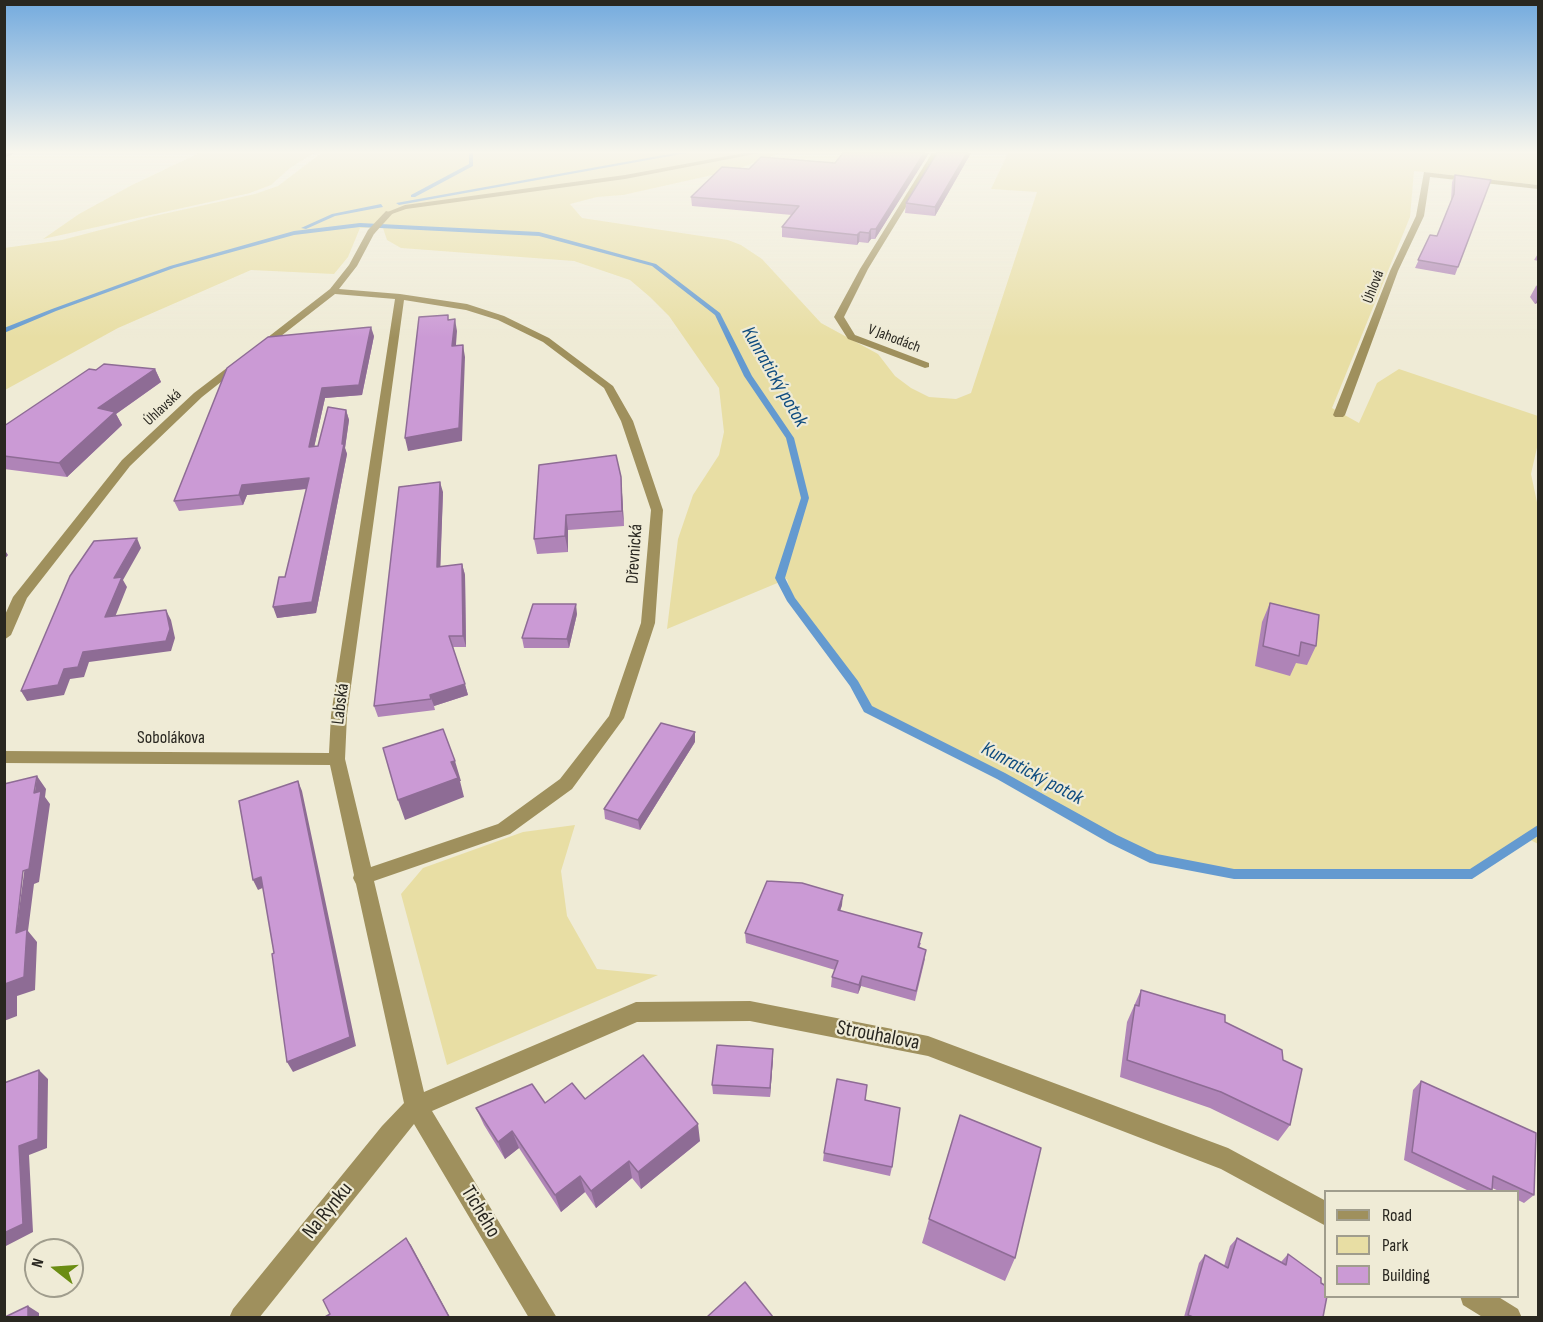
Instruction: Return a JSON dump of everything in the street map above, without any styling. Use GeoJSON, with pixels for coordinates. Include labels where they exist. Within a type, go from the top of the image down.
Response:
{"type":"FeatureCollection","features":[{"type":"Feature","properties":{"kind":"street","name":"Úhlavská"},"geometry":{"type":"LineString","coordinates":[[4,634],[20,597],[126,463],[198,396],[333,291],[353,266],[371,232],[387,215]]}},
{"type":"Feature","properties":{"kind":"street","name":"V Jahodách"},"geometry":{"type":"LineString","coordinates":[[898,215],[864,269],[839,317],[851,337],[925,365]]}},
{"type":"Feature","properties":{"kind":"street","name":"Úhlová"},"geometry":{"type":"LineString","coordinates":[[1339,415],[1394,272],[1420,215]]}},
{"type":"Feature","properties":{"kind":"street","name":"Dřevnická"},"geometry":{"type":"LineString","coordinates":[[333,291],[400,297],[467,307],[501,318],[546,340],[608,387],[627,421],[657,510],[648,623],[645,634],[616,718],[566,784],[504,829],[362,878]]}},
{"type":"Feature","properties":{"kind":"street","name":"Labská"},"geometry":{"type":"LineString","coordinates":[[400,297],[339,715],[337,759],[362,878],[416,1106]]}},
{"type":"Feature","properties":{"kind":"street","name":"Sobolákova"},"geometry":{"type":"LineString","coordinates":[[4,757],[337,759]]}},
{"type":"Feature","properties":{"kind":"street","name":"Strouhalova"},"geometry":{"type":"LineString","coordinates":[[416,1106],[452,1093],[636,1012],[750,1011],[928,1046],[1228,1160],[1324,1213]]}},
{"type":"Feature","properties":{"kind":"street","name":"Na Rynku"},"geometry":{"type":"LineString","coordinates":[[242,1317],[390,1134],[416,1106]]}},
{"type":"Feature","properties":{"kind":"street","name":"Tichého"},"geometry":{"type":"LineString","coordinates":[[416,1106],[544,1317]]}},
{"type":"Feature","properties":{"kind":"street"},"geometry":{"type":"LineString","coordinates":[[1476,1298],[1509,1317]]}},
{"type":"Feature","properties":{"kind":"green space"},"geometry":{"type":"Polygon","coordinates":[[[78,215],[152,215],[43,239],[78,215]]]}},
{"type":"Feature","properties":{"kind":"green space"},"geometry":{"type":"Polygon","coordinates":[[[579,215],[582,218],[728,240],[741,245],[762,259],[821,323],[878,354],[895,376],[911,388],[929,397],[956,399],[971,393],[1030,215],[1410,215],[1332,408],[1359,423],[1377,383],[1399,369],[1538,416],[1538,443],[1531,474],[1538,507],[1538,844],[1527,838],[1479,869],[1353,874],[1234,874],[1156,858],[868,709],[794,604],[787,579],[667,629],[678,539],[693,495],[719,455],[724,432],[719,388],[669,316],[650,297],[630,280],[574,261],[401,248],[387,240],[383,228],[360,228],[348,257],[334,274],[251,270],[118,328],[5,390],[4,248],[62,240],[154,216],[579,215]]]}},
{"type":"Feature","properties":{"kind":"green space"},"geometry":{"type":"Polygon","coordinates":[[[575,825],[561,871],[567,916],[597,969],[658,975],[447,1065],[401,894],[423,868],[523,832],[575,825]]]}},
{"type":"Feature","properties":{"kind":"building"},"geometry":{"type":"Polygon","coordinates":[[[792,215],[885,215],[876,229],[871,229],[869,233],[860,232],[857,235],[782,227],[792,215]]]}},
{"type":"Feature","properties":{"kind":"building"},"geometry":{"type":"Polygon","coordinates":[[[1446,215],[1478,215],[1458,267],[1418,260],[1430,235],[1437,236],[1446,215]]]}},
{"type":"Feature","properties":{"kind":"building"},"geometry":{"type":"Polygon","coordinates":[[[448,315],[448,320],[455,319],[452,346],[463,345],[459,428],[405,438],[419,317],[448,315]]]}},
{"type":"Feature","properties":{"kind":"building"},"geometry":{"type":"Polygon","coordinates":[[[371,327],[359,385],[322,388],[309,447],[318,446],[328,407],[346,410],[342,444],[344,444],[312,602],[273,607],[279,577],[285,577],[309,478],[242,485],[239,495],[174,501],[227,368],[268,337],[371,327]]]}},
{"type":"Feature","properties":{"kind":"building"},"geometry":{"type":"Polygon","coordinates":[[[104,364],[155,369],[98,408],[115,412],[59,463],[4,456],[4,426],[89,369],[96,370],[104,364]]]}},
{"type":"Feature","properties":{"kind":"building"},"geometry":{"type":"Polygon","coordinates":[[[616,455],[621,477],[622,511],[566,515],[565,536],[534,539],[539,465],[616,455]]]}},
{"type":"Feature","properties":{"kind":"building"},"geometry":{"type":"Polygon","coordinates":[[[440,482],[437,567],[462,564],[463,636],[449,636],[465,684],[430,695],[431,699],[374,706],[399,487],[440,482]]]}},
{"type":"Feature","properties":{"kind":"building"},"geometry":{"type":"Polygon","coordinates":[[[137,538],[114,578],[122,577],[105,617],[166,610],[170,629],[166,641],[83,652],[78,667],[64,669],[58,685],[21,691],[70,576],[94,541],[137,538]]]}},
{"type":"Feature","properties":{"kind":"building"},"geometry":{"type":"Polygon","coordinates":[[[1270,603],[1319,615],[1316,646],[1301,642],[1299,656],[1263,646],[1270,603]]]}},
{"type":"Feature","properties":{"kind":"building"},"geometry":{"type":"Polygon","coordinates":[[[533,604],[576,604],[567,639],[522,638],[533,604]]]}},
{"type":"Feature","properties":{"kind":"building"},"geometry":{"type":"Polygon","coordinates":[[[661,723],[695,732],[638,820],[604,809],[661,723]]]}},
{"type":"Feature","properties":{"kind":"building"},"geometry":{"type":"Polygon","coordinates":[[[443,729],[455,761],[451,762],[458,778],[398,800],[383,748],[443,729]]]}},
{"type":"Feature","properties":{"kind":"building"},"geometry":{"type":"Polygon","coordinates":[[[37,776],[34,793],[41,791],[29,869],[23,871],[16,933],[27,929],[24,977],[5,984],[4,1004],[4,784],[37,776]]]}},
{"type":"Feature","properties":{"kind":"building"},"geometry":{"type":"Polygon","coordinates":[[[298,781],[350,1037],[287,1062],[272,954],[274,953],[261,877],[253,880],[239,801],[298,781]]]}},
{"type":"Feature","properties":{"kind":"building"},"geometry":{"type":"Polygon","coordinates":[[[767,881],[802,883],[843,895],[838,910],[922,933],[918,947],[926,950],[916,991],[862,976],[859,985],[832,977],[838,961],[745,933],[767,881]]]}},
{"type":"Feature","properties":{"kind":"building"},"geometry":{"type":"Polygon","coordinates":[[[1141,990],[1225,1015],[1225,1022],[1282,1050],[1283,1060],[1302,1069],[1290,1125],[1221,1092],[1127,1060],[1135,1005],[1139,1006],[1141,990]]]}},
{"type":"Feature","properties":{"kind":"building"},"geometry":{"type":"Polygon","coordinates":[[[717,1045],[773,1049],[770,1088],[712,1085],[717,1045]]]}},
{"type":"Feature","properties":{"kind":"building"},"geometry":{"type":"Polygon","coordinates":[[[643,1055],[698,1124],[638,1172],[629,1161],[591,1191],[580,1176],[555,1195],[512,1131],[498,1142],[476,1108],[532,1084],[545,1103],[572,1083],[585,1099],[643,1055]]]}},
{"type":"Feature","properties":{"kind":"building"},"geometry":{"type":"Polygon","coordinates":[[[39,1070],[38,1139],[19,1146],[23,1224],[4,1233],[4,1083],[39,1070]]]}},
{"type":"Feature","properties":{"kind":"building"},"geometry":{"type":"Polygon","coordinates":[[[837,1079],[867,1085],[865,1100],[900,1108],[892,1167],[824,1153],[837,1079]]]}},
{"type":"Feature","properties":{"kind":"building"},"geometry":{"type":"Polygon","coordinates":[[[1421,1081],[1536,1133],[1534,1195],[1493,1176],[1492,1190],[1412,1152],[1421,1081]]]}},
{"type":"Feature","properties":{"kind":"building"},"geometry":{"type":"Polygon","coordinates":[[[960,1115],[1041,1148],[1015,1258],[929,1219],[960,1115]]]}},
{"type":"Feature","properties":{"kind":"building"},"geometry":{"type":"Polygon","coordinates":[[[406,1238],[449,1317],[325,1317],[330,1314],[323,1300],[406,1238]]]}},
{"type":"Feature","properties":{"kind":"building"},"geometry":{"type":"Polygon","coordinates":[[[1237,1238],[1286,1265],[1288,1254],[1321,1278],[1321,1283],[1324,1285],[1324,1298],[1327,1298],[1323,1317],[1193,1317],[1188,1315],[1205,1255],[1228,1268],[1237,1238]]]}},
{"type":"Feature","properties":{"kind":"building"},"geometry":{"type":"Polygon","coordinates":[[[745,1282],[773,1317],[707,1317],[745,1282]]]}},
{"type":"Feature","properties":{"kind":"building"},"geometry":{"type":"Polygon","coordinates":[[[28,1306],[28,1317],[5,1317],[28,1306]]]}},
{"type":"Feature","properties":{"kind":"waterway"},"geometry":{"type":"LineString","coordinates":[[304,228],[336,215]]}},
{"type":"Feature","properties":{"kind":"waterway","name":"Kunratický potok"},"geometry":{"type":"LineString","coordinates":[[4,331],[54,310],[172,267],[294,233],[360,225],[539,234],[654,265],[718,314],[748,376],[790,438],[805,498],[780,578],[790,599],[854,684],[868,709],[1001,776],[1113,839],[1155,859],[1234,874],[1472,874],[1538,830]]}}]}
